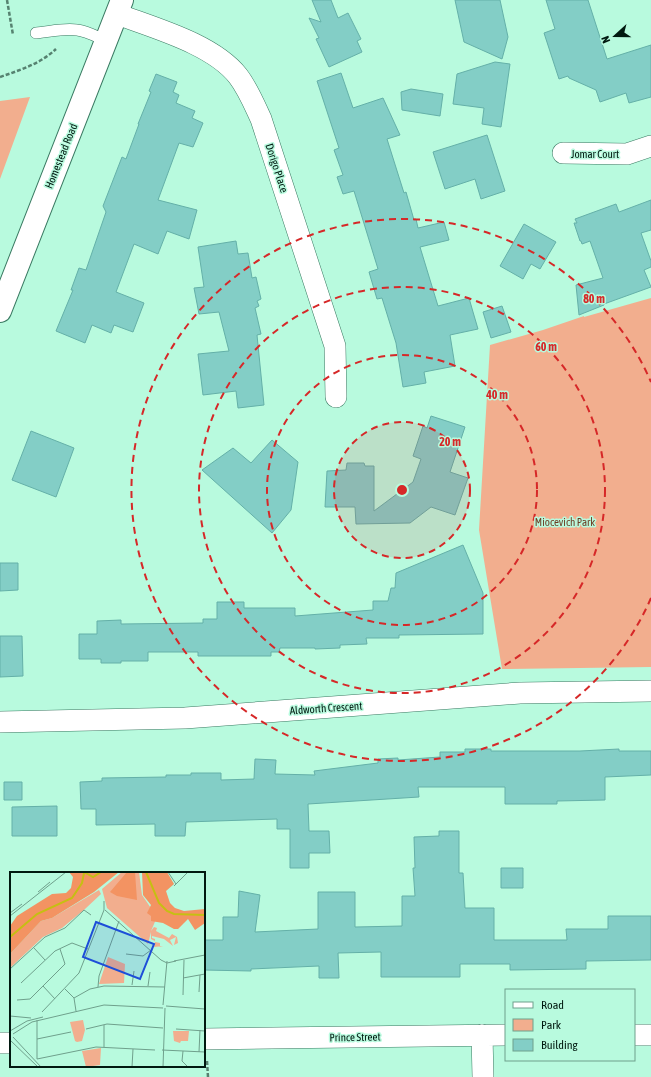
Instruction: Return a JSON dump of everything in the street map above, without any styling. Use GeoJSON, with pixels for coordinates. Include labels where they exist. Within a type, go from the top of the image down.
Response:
{"type":"FeatureCollection","features":[{"type":"Feature","properties":{"kind":"street","name":"Homestead Road"},"geometry":{"type":"LineString","coordinates":[[0,311],[119,7]]}},
{"type":"Feature","properties":{"kind":"street","name":"Dorigo Place"},"geometry":{"type":"LineString","coordinates":[[119,7],[203,48],[224,63],[237,76],[251,97],[260,119],[335,346],[336,397]]}},
{"type":"Feature","properties":{"kind":"street","name":"Jomar Court"},"geometry":{"type":"LineString","coordinates":[[563,153],[627,154],[651,146]]}},
{"type":"Feature","properties":{"kind":"street","name":"Aldworth Crescent"},"geometry":{"type":"LineString","coordinates":[[0,722],[185,718],[520,693],[651,691]]}},
{"type":"Feature","properties":{"kind":"street"},"geometry":{"type":"LineString","coordinates":[[482,1035],[483,1077]]}},
{"type":"Feature","properties":{"kind":"street","name":"Prince Street"},"geometry":{"type":"LineString","coordinates":[[205,1039],[505,1035]]}},
{"type":"Feature","properties":{"kind":"street"},"geometry":{"type":"LineString","coordinates":[[635,1035],[651,1035]]}},
{"type":"Feature","properties":{"kind":"lane"},"geometry":{"type":"LineString","coordinates":[[36,33],[78,30],[89,33],[106,41]]}},
{"type":"Feature","properties":{"kind":"path"},"geometry":{"type":"LineString","coordinates":[[7,0],[13,35]]}},
{"type":"Feature","properties":{"kind":"path"},"geometry":{"type":"LineString","coordinates":[[0,77],[30,66],[48,57],[59,46]]}},
{"type":"Feature","properties":{"kind":"green space"},"geometry":{"type":"Polygon","coordinates":[[[30,97],[0,179],[0,101],[30,97]]]}},
{"type":"Feature","properties":{"kind":"green space","name":"Miocevich Park"},"geometry":{"type":"Polygon","coordinates":[[[651,298],[651,667],[502,669],[479,530],[490,345],[543,330],[584,316],[651,298]]]}},
{"type":"Feature","properties":{"kind":"building"},"geometry":{"type":"Polygon","coordinates":[[[312,0],[331,0],[338,18],[348,13],[361,39],[357,41],[362,52],[329,67],[316,39],[319,38],[309,18],[321,22],[312,0]]]}},
{"type":"Feature","properties":{"kind":"building"},"geometry":{"type":"Polygon","coordinates":[[[455,0],[500,0],[508,37],[502,59],[464,42],[455,0]]]}},
{"type":"Feature","properties":{"kind":"building"},"geometry":{"type":"Polygon","coordinates":[[[546,0],[588,0],[607,59],[651,45],[651,97],[629,103],[626,93],[600,102],[596,90],[569,78],[568,76],[559,79],[544,33],[555,29],[546,0]]]}},
{"type":"Feature","properties":{"kind":"building"},"geometry":{"type":"Polygon","coordinates":[[[495,62],[510,64],[501,127],[482,124],[484,108],[453,104],[457,74],[495,62]]]}},
{"type":"Feature","properties":{"kind":"building"},"geometry":{"type":"Polygon","coordinates":[[[341,73],[353,108],[383,98],[400,135],[387,139],[404,193],[406,192],[414,220],[416,219],[418,228],[444,222],[449,240],[420,247],[438,306],[469,298],[478,329],[450,335],[455,366],[424,372],[426,383],[403,387],[396,343],[382,298],[377,299],[369,272],[378,269],[354,191],[343,194],[337,177],[343,175],[334,150],[339,148],[317,81],[341,73]]]}},
{"type":"Feature","properties":{"kind":"building"},"geometry":{"type":"Polygon","coordinates":[[[156,74],[177,82],[173,92],[179,95],[176,103],[195,111],[192,118],[203,123],[193,147],[179,143],[158,200],[197,210],[189,239],[167,231],[158,254],[134,244],[116,292],[144,303],[133,332],[114,325],[111,333],[92,325],[85,343],[56,331],[73,290],[71,290],[79,268],[86,270],[106,212],[103,206],[122,157],[126,159],[151,92],[149,91],[156,74]]]}},
{"type":"Feature","properties":{"kind":"building"},"geometry":{"type":"Polygon","coordinates":[[[411,89],[443,94],[440,116],[402,110],[401,92],[411,89]]]}},
{"type":"Feature","properties":{"kind":"building"},"geometry":{"type":"Polygon","coordinates":[[[487,135],[505,191],[481,199],[475,179],[445,189],[433,152],[487,135]]]}},
{"type":"Feature","properties":{"kind":"building"},"geometry":{"type":"Polygon","coordinates":[[[651,200],[651,230],[641,233],[651,261],[651,267],[644,270],[651,287],[579,315],[576,285],[603,278],[590,241],[582,244],[580,241],[574,223],[577,223],[575,219],[616,204],[619,212],[651,200]]]}},
{"type":"Feature","properties":{"kind":"building"},"geometry":{"type":"Polygon","coordinates":[[[524,224],[556,242],[540,269],[531,264],[523,279],[500,266],[524,224]]]}},
{"type":"Feature","properties":{"kind":"building"},"geometry":{"type":"Polygon","coordinates":[[[236,241],[238,254],[248,253],[252,278],[256,277],[261,299],[257,301],[259,306],[255,308],[261,334],[257,335],[264,405],[238,408],[236,391],[203,395],[198,354],[229,351],[219,312],[199,314],[194,288],[204,287],[198,247],[236,241]]]}},
{"type":"Feature","properties":{"kind":"building"},"geometry":{"type":"Polygon","coordinates":[[[502,306],[511,332],[491,338],[483,312],[502,306]]]}},
{"type":"Feature","properties":{"kind":"building"},"geometry":{"type":"Polygon","coordinates":[[[431,416],[465,427],[450,472],[468,478],[455,515],[431,507],[410,523],[356,524],[355,507],[325,507],[327,471],[346,470],[347,463],[364,463],[365,466],[374,466],[374,511],[413,482],[421,459],[413,456],[423,426],[427,428],[431,416]]]}},
{"type":"Feature","properties":{"kind":"building"},"geometry":{"type":"Polygon","coordinates":[[[31,431],[74,448],[56,497],[12,480],[31,431]]]}},
{"type":"Feature","properties":{"kind":"building"},"geometry":{"type":"Polygon","coordinates":[[[272,440],[298,462],[291,510],[272,533],[202,470],[233,448],[251,463],[272,440]]]}},
{"type":"Feature","properties":{"kind":"building"},"geometry":{"type":"Polygon","coordinates":[[[463,545],[483,593],[483,634],[399,635],[399,638],[366,638],[367,644],[340,645],[340,648],[280,648],[279,652],[271,652],[271,656],[198,656],[198,652],[148,652],[148,661],[101,663],[101,659],[79,659],[79,634],[97,634],[97,621],[121,620],[121,624],[203,623],[203,619],[217,619],[217,602],[244,602],[244,608],[295,608],[295,616],[373,610],[373,601],[388,601],[391,588],[395,588],[396,573],[463,545]]]}},
{"type":"Feature","properties":{"kind":"building"},"geometry":{"type":"Polygon","coordinates":[[[0,563],[18,563],[18,590],[0,591],[0,563]]]}},
{"type":"Feature","properties":{"kind":"building"},"geometry":{"type":"Polygon","coordinates":[[[0,636],[22,636],[23,676],[0,677],[0,636]]]}},
{"type":"Feature","properties":{"kind":"building"},"geometry":{"type":"Polygon","coordinates":[[[465,749],[491,749],[491,751],[580,751],[619,749],[619,751],[651,751],[651,775],[605,777],[605,800],[557,801],[557,804],[505,804],[505,787],[418,787],[419,797],[308,804],[309,831],[329,831],[330,853],[309,853],[309,868],[290,868],[290,829],[277,829],[277,819],[186,822],[185,836],[155,836],[155,824],[96,825],[96,809],[81,809],[80,782],[102,781],[102,778],[166,777],[166,775],[191,775],[191,773],[221,773],[221,780],[254,779],[255,759],[276,760],[275,774],[315,775],[314,771],[378,763],[378,759],[398,758],[398,760],[440,757],[440,752],[465,752],[465,749]]]}},
{"type":"Feature","properties":{"kind":"building"},"geometry":{"type":"Polygon","coordinates":[[[4,782],[22,782],[22,800],[4,800],[4,782]]]}},
{"type":"Feature","properties":{"kind":"building"},"geometry":{"type":"Polygon","coordinates":[[[57,806],[57,836],[12,836],[12,807],[57,806]]]}},
{"type":"Feature","properties":{"kind":"building"},"geometry":{"type":"Polygon","coordinates":[[[439,831],[459,831],[459,873],[463,873],[465,908],[494,908],[494,940],[567,940],[566,929],[608,929],[608,916],[651,916],[651,960],[586,961],[586,969],[510,970],[510,964],[460,964],[460,977],[381,977],[381,952],[338,953],[339,978],[319,978],[319,966],[251,969],[251,971],[205,970],[205,940],[223,940],[223,917],[238,917],[239,891],[260,895],[255,932],[318,929],[318,892],[355,892],[355,927],[402,926],[402,896],[415,896],[413,868],[415,868],[414,837],[439,836],[439,831]]]}},
{"type":"Feature","properties":{"kind":"building"},"geometry":{"type":"Polygon","coordinates":[[[501,868],[523,868],[523,888],[501,888],[501,868]]]}}]}
